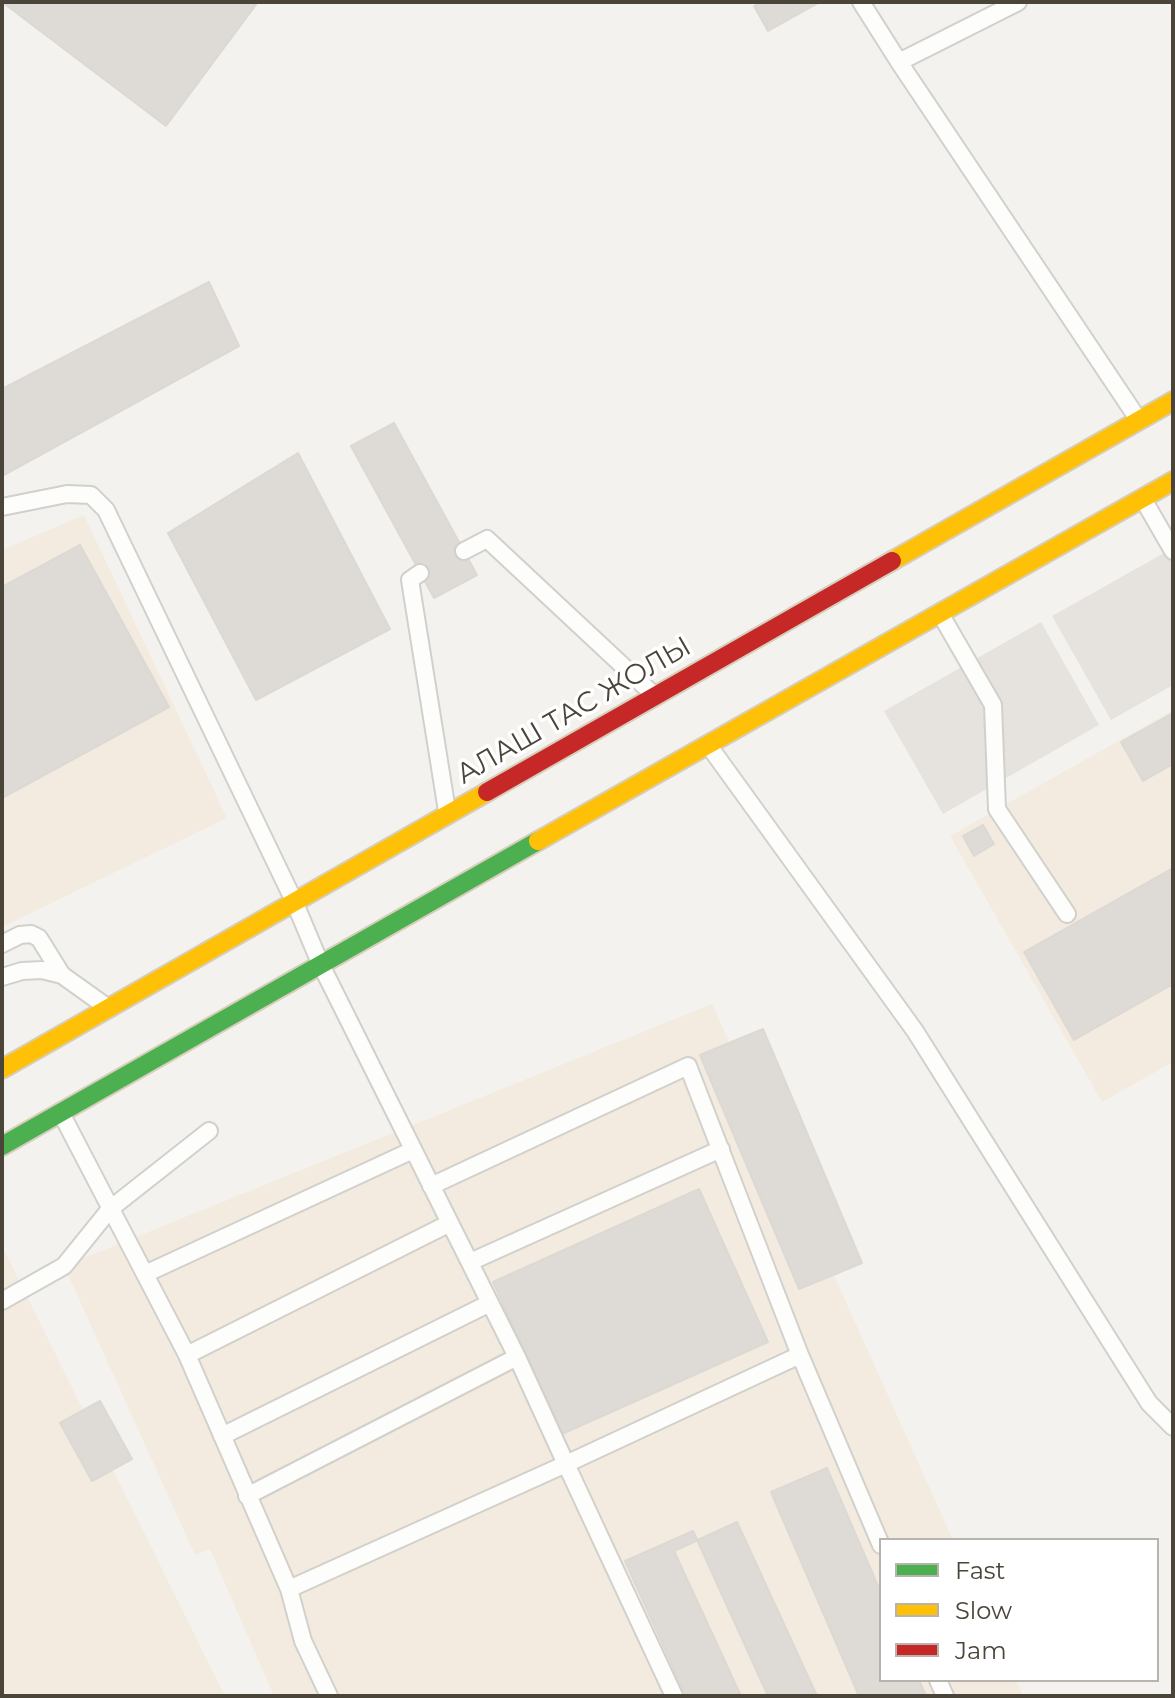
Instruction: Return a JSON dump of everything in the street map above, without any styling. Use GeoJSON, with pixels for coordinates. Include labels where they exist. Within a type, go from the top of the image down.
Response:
{"type":"FeatureCollection","features":[{"type":"Feature","properties":{"kind":"main road","name":"АЛАШ ТАС ЖОЛЫ"},"geometry":{"type":"LineString","coordinates":[[2,1069],[1173,401]]}},
{"type":"Feature","properties":{"kind":"main road"},"geometry":{"type":"LineString","coordinates":[[2,1146],[1173,481]]}},
{"type":"Feature","properties":{"kind":"lane"},"geometry":{"type":"LineString","coordinates":[[861,2],[1139,421]]}},
{"type":"Feature","properties":{"kind":"lane"},"geometry":{"type":"LineString","coordinates":[[899,62],[1018,2]]}},
{"type":"Feature","properties":{"kind":"lane"},"geometry":{"type":"LineString","coordinates":[[2,507],[67,494],[91,495],[100,502],[294,901],[320,963],[517,1357],[674,1696]]}},
{"type":"Feature","properties":{"kind":"lane"},"geometry":{"type":"LineString","coordinates":[[1143,498],[1173,551]]}},
{"type":"Feature","properties":{"kind":"lane"},"geometry":{"type":"LineString","coordinates":[[464,551],[487,539],[655,696]]}},
{"type":"Feature","properties":{"kind":"lane"},"geometry":{"type":"LineString","coordinates":[[420,573],[410,580],[448,815]]}},
{"type":"Feature","properties":{"kind":"lane"},"geometry":{"type":"LineString","coordinates":[[940,614],[993,705],[997,809],[1067,914]]}},
{"type":"Feature","properties":{"kind":"lane"},"geometry":{"type":"LineString","coordinates":[[708,745],[915,1031],[1149,1403],[1173,1427]]}},
{"type":"Feature","properties":{"kind":"lane"},"geometry":{"type":"LineString","coordinates":[[2,944],[20,935],[31,934],[39,938],[62,975]]}},
{"type":"Feature","properties":{"kind":"lane"},"geometry":{"type":"LineString","coordinates":[[2,977],[22,971],[42,970],[62,975],[109,1008]]}},
{"type":"Feature","properties":{"kind":"lane"},"geometry":{"type":"LineString","coordinates":[[431,1186],[688,1066],[800,1355],[879,1540]]}},
{"type":"Feature","properties":{"kind":"lane"},"geometry":{"type":"LineString","coordinates":[[61,1113],[187,1355],[289,1589],[303,1641],[329,1696]]}},
{"type":"Feature","properties":{"kind":"lane"},"geometry":{"type":"LineString","coordinates":[[2,1301],[64,1266],[110,1209],[209,1131]]}},
{"type":"Feature","properties":{"kind":"lane"},"geometry":{"type":"LineString","coordinates":[[470,1262],[721,1149]]}},
{"type":"Feature","properties":{"kind":"lane"},"geometry":{"type":"LineString","coordinates":[[145,1274],[413,1150]]}},
{"type":"Feature","properties":{"kind":"lane"},"geometry":{"type":"LineString","coordinates":[[187,1355],[450,1223]]}},
{"type":"Feature","properties":{"kind":"lane"},"geometry":{"type":"LineString","coordinates":[[222,1436],[490,1303]]}},
{"type":"Feature","properties":{"kind":"lane"},"geometry":{"type":"LineString","coordinates":[[289,1589],[800,1355]]}},
{"type":"Feature","properties":{"kind":"lane"},"geometry":{"type":"LineString","coordinates":[[247,1496],[517,1357]]}},
{"type":"Feature","properties":{"kind":"shaded area"},"geometry":{"type":"Polygon","coordinates":[[[84,515],[227,818],[2,927],[2,550],[84,515]]]}},
{"type":"Feature","properties":{"kind":"shaded area"},"geometry":{"type":"Polygon","coordinates":[[[1173,548],[1173,685],[1111,720],[1052,616],[1173,548]]]}},
{"type":"Feature","properties":{"kind":"shaded area"},"geometry":{"type":"Polygon","coordinates":[[[1041,622],[1099,725],[943,814],[884,711],[1041,622]]]}},
{"type":"Feature","properties":{"kind":"shaded area"},"geometry":{"type":"Polygon","coordinates":[[[1173,710],[1173,1062],[1102,1102],[950,836],[1173,710]]]}},
{"type":"Feature","properties":{"kind":"shaded area"},"geometry":{"type":"Polygon","coordinates":[[[712,1004],[952,1538],[879,1538],[879,1682],[1017,1682],[1023,1696],[274,1696],[210,1549],[195,1555],[64,1266],[712,1004]]]}},
{"type":"Feature","properties":{"kind":"shaded area"},"geometry":{"type":"Polygon","coordinates":[[[2,1246],[225,1696],[2,1696],[2,1246]]]}},
{"type":"Feature","properties":{"kind":"building"},"geometry":{"type":"Polygon","coordinates":[[[2,2],[258,2],[166,126],[2,2]]]}},
{"type":"Feature","properties":{"kind":"building"},"geometry":{"type":"Polygon","coordinates":[[[761,2],[820,2],[768,31],[754,6],[761,2]]]}},
{"type":"Feature","properties":{"kind":"building"},"geometry":{"type":"Polygon","coordinates":[[[209,282],[239,346],[2,476],[2,389],[209,282]]]}},
{"type":"Feature","properties":{"kind":"building"},"geometry":{"type":"Polygon","coordinates":[[[394,423],[477,575],[434,598],[351,446],[394,423]]]}},
{"type":"Feature","properties":{"kind":"building"},"geometry":{"type":"Polygon","coordinates":[[[298,453],[390,629],[256,700],[168,533],[298,453]]]}},
{"type":"Feature","properties":{"kind":"building"},"geometry":{"type":"Polygon","coordinates":[[[80,545],[169,707],[2,798],[2,587],[80,545]]]}},
{"type":"Feature","properties":{"kind":"building"},"geometry":{"type":"Polygon","coordinates":[[[1173,713],[1173,764],[1143,781],[1121,742],[1173,713]]]}},
{"type":"Feature","properties":{"kind":"building"},"geometry":{"type":"Polygon","coordinates":[[[983,825],[994,844],[974,856],[963,836],[983,825]]]}},
{"type":"Feature","properties":{"kind":"building"},"geometry":{"type":"Polygon","coordinates":[[[1173,868],[1173,984],[1074,1040],[1024,952],[1173,868]]]}},
{"type":"Feature","properties":{"kind":"building"},"geometry":{"type":"Polygon","coordinates":[[[763,1029],[862,1263],[799,1289],[700,1055],[763,1029]]]}},
{"type":"Feature","properties":{"kind":"building"},"geometry":{"type":"Polygon","coordinates":[[[699,1189],[768,1342],[562,1434],[493,1282],[699,1189]]]}},
{"type":"Feature","properties":{"kind":"building"},"geometry":{"type":"Polygon","coordinates":[[[100,1401],[132,1459],[92,1481],[60,1423],[100,1401]]]}},
{"type":"Feature","properties":{"kind":"building"},"geometry":{"type":"Polygon","coordinates":[[[827,1468],[879,1588],[879,1682],[920,1682],[926,1696],[859,1696],[771,1492],[827,1468]]]}},
{"type":"Feature","properties":{"kind":"building"},"geometry":{"type":"Polygon","coordinates":[[[737,1522],[817,1696],[741,1696],[674,1551],[737,1522]]]}},
{"type":"Feature","properties":{"kind":"building"},"geometry":{"type":"Polygon","coordinates":[[[693,1531],[768,1696],[686,1696],[625,1561],[693,1531]]]}},
{"type":"Feature","properties":{"kind":"traffic: fast"},"geometry":{"type":"LineString","coordinates":[[2,1146],[538,841]]}},
{"type":"Feature","properties":{"kind":"traffic: slow"},"geometry":{"type":"LineString","coordinates":[[892,561],[1173,401]]}},
{"type":"Feature","properties":{"kind":"traffic: slow"},"geometry":{"type":"LineString","coordinates":[[538,841],[1173,481]]}},
{"type":"Feature","properties":{"kind":"traffic: slow"},"geometry":{"type":"LineString","coordinates":[[2,1069],[487,792]]}},
{"type":"Feature","properties":{"kind":"traffic: jam"},"geometry":{"type":"LineString","coordinates":[[487,792],[892,561]]}}]}
